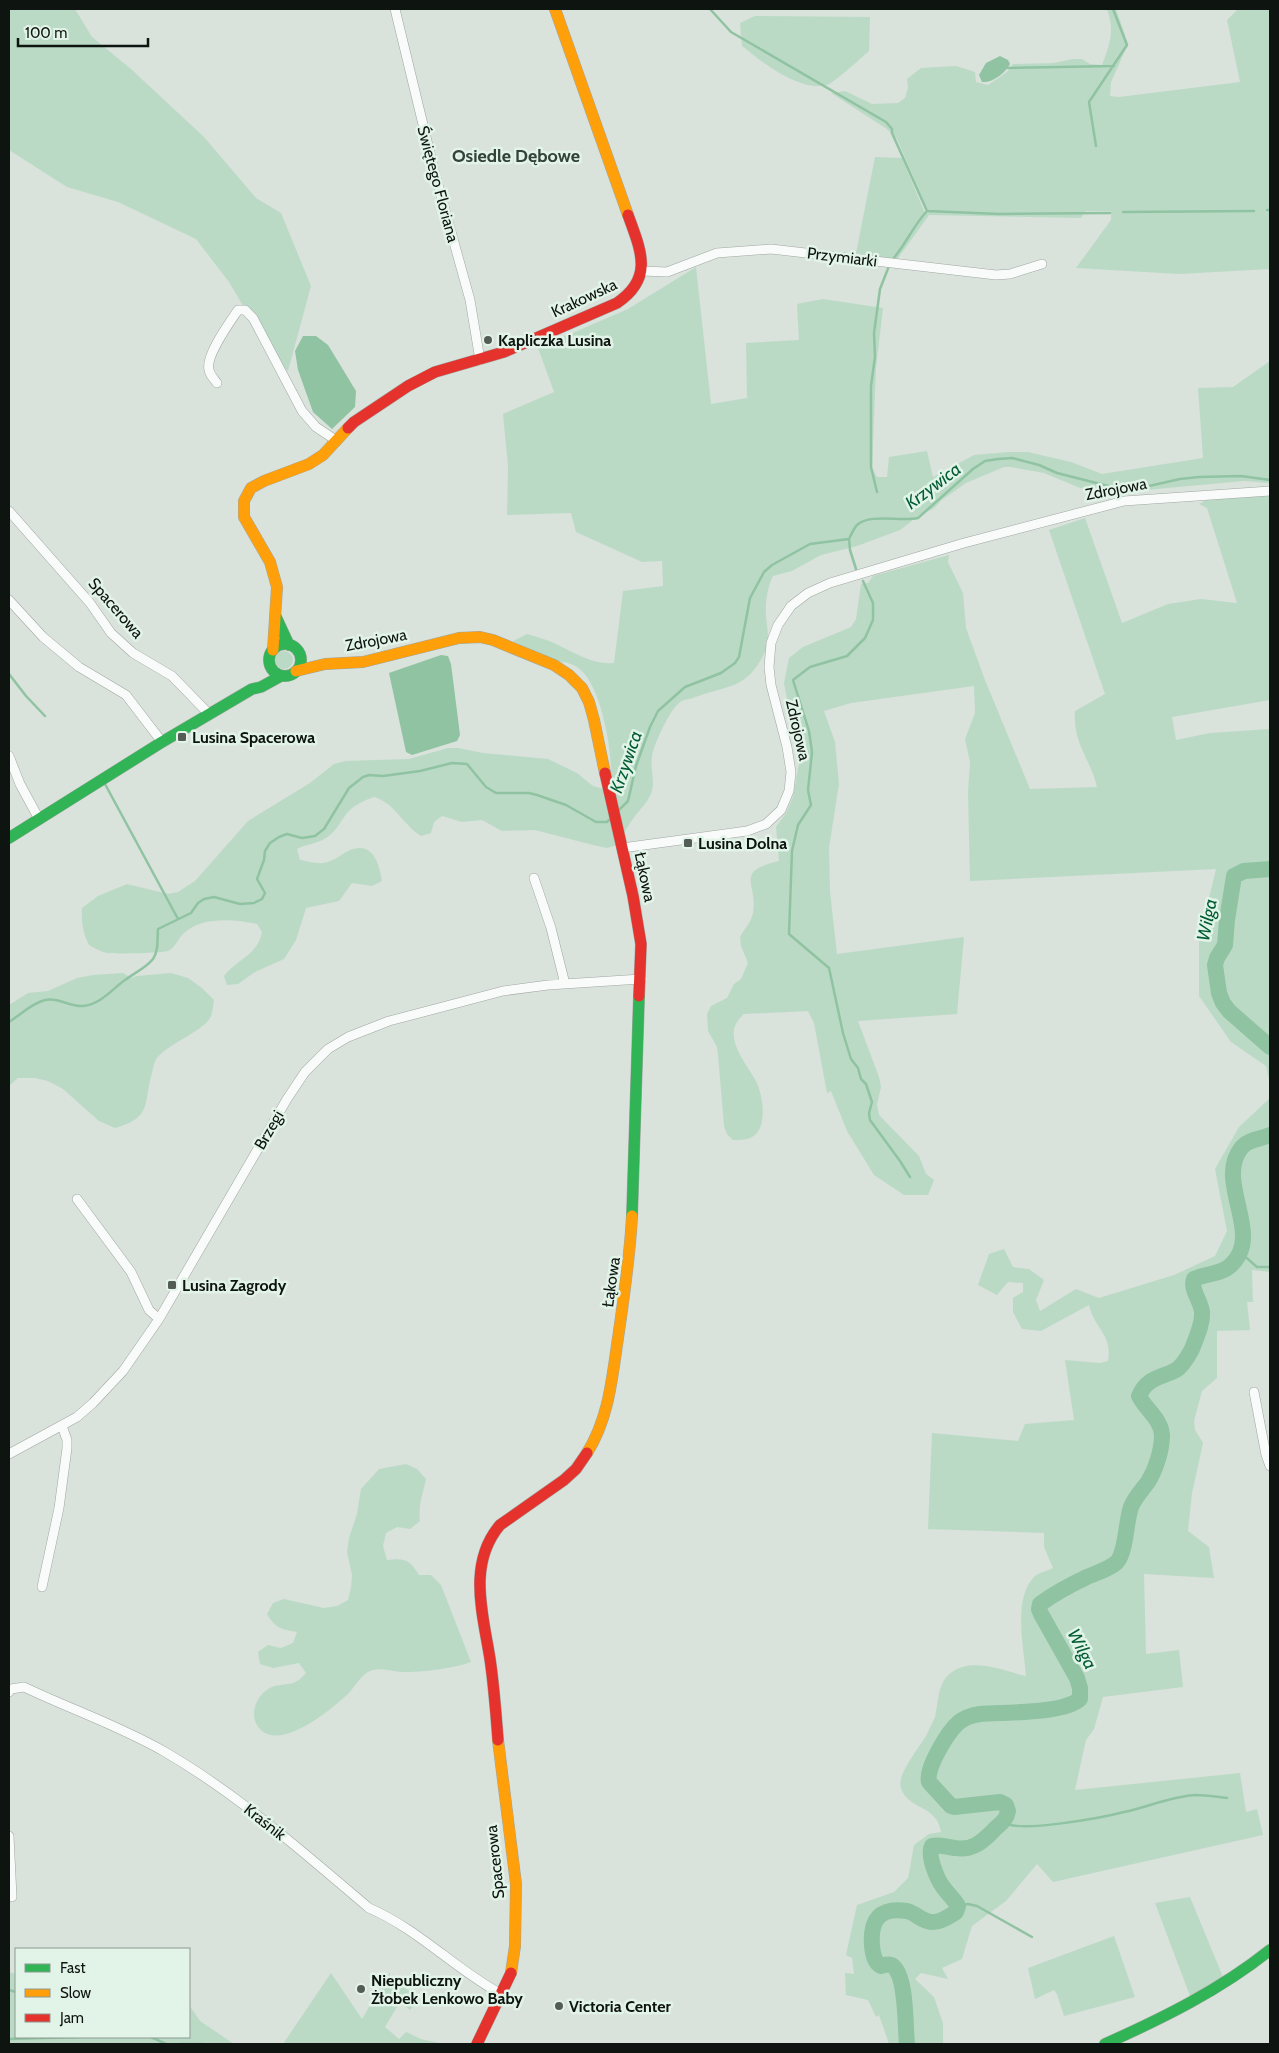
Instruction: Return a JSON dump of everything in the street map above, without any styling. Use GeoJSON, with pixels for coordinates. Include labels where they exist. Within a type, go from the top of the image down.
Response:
{"type":"FeatureCollection","features":[{"type":"Feature","properties":{"kind":"street","name":"Świętego Floriana"},"geometry":{"type":"LineString","coordinates":[[395,9],[435,174],[470,300],[480,360]]}},
{"type":"Feature","properties":{"kind":"street"},"geometry":{"type":"LineString","coordinates":[[555,9],[640,248],[642,271]]}},
{"type":"Feature","properties":{"kind":"street","name":"Przymiarki"},"geometry":{"type":"LineString","coordinates":[[642,271],[667,272],[717,253],[771,249],[996,275],[1010,274],[1042,264]]}},
{"type":"Feature","properties":{"kind":"street","name":"Krakowska"},"geometry":{"type":"LineString","coordinates":[[272,650],[277,588],[274,573],[262,548],[247,525],[243,509],[244,500],[251,488],[309,464],[323,455],[354,422],[408,386],[434,372],[480,360],[518,346],[624,299],[636,287],[642,271]]}},
{"type":"Feature","properties":{"kind":"street"},"geometry":{"type":"LineString","coordinates":[[217,383],[209,369],[209,359],[230,321],[238,310],[244,310],[253,318],[302,410],[316,427],[336,441]]}},
{"type":"Feature","properties":{"kind":"street","name":"Zdrojowa"},"geometry":{"type":"LineString","coordinates":[[296,671],[325,664],[363,662],[444,641],[469,637],[493,640],[554,665],[569,674],[582,688],[589,702],[610,804],[622,848],[747,831],[766,824],[781,810],[789,791],[791,772],[787,747],[771,686],[769,667],[771,643],[778,625],[791,606],[808,593],[830,583],[964,543],[1124,501],[1267,491]]}},
{"type":"Feature","properties":{"kind":"street","name":"Spacerowa"},"geometry":{"type":"LineString","coordinates":[[9,511],[90,603],[111,633],[133,653],[172,676],[210,714]]}},
{"type":"Feature","properties":{"kind":"street"},"geometry":{"type":"LineString","coordinates":[[9,600],[43,637],[79,667],[126,695],[162,742]]}},
{"type":"Feature","properties":{"kind":"street","name":"Krakowska"},"geometry":{"type":"LineString","coordinates":[[276,617],[284,638],[289,645]]}},
{"type":"Feature","properties":{"kind":"street"},"geometry":{"type":"LineString","coordinates":[[9,838],[162,742],[252,689],[261,687],[281,676],[289,676],[296,671],[300,663],[299,654],[289,645],[280,645],[272,650],[269,663],[252,689]]}},
{"type":"Feature","properties":{"kind":"street","name":"Zdrojowa"},"geometry":{"type":"LineString","coordinates":[[299,654],[319,660],[325,664]]}},
{"type":"Feature","properties":{"kind":"street"},"geometry":{"type":"LineString","coordinates":[[269,663],[274,672],[281,676]]}},
{"type":"Feature","properties":{"kind":"street"},"geometry":{"type":"LineString","coordinates":[[9,756],[20,784],[39,819]]}},
{"type":"Feature","properties":{"kind":"street","name":"Łąkowa"},"geometry":{"type":"LineString","coordinates":[[491,1668],[480,1585],[480,1570],[485,1547],[491,1535],[500,1525],[564,1480],[576,1469],[596,1438],[608,1402],[630,1260],[641,979],[640,930],[622,848]]}},
{"type":"Feature","properties":{"kind":"street"},"geometry":{"type":"LineString","coordinates":[[534,878],[565,984]]}},
{"type":"Feature","properties":{"kind":"street","name":"Brzegi"},"geometry":{"type":"LineString","coordinates":[[9,1454],[78,1417],[93,1404],[123,1371],[159,1319],[286,1099],[305,1072],[328,1049],[348,1037],[389,1021],[503,991],[565,984],[641,979]]}},
{"type":"Feature","properties":{"kind":"street"},"geometry":{"type":"LineString","coordinates":[[77,1199],[131,1272],[149,1310],[159,1319]]}},
{"type":"Feature","properties":{"kind":"street"},"geometry":{"type":"LineString","coordinates":[[1254,1392],[1266,1455],[1270,1466]]}},
{"type":"Feature","properties":{"kind":"street"},"geometry":{"type":"LineString","coordinates":[[42,1587],[60,1508],[67,1440],[62,1426]]}},
{"type":"Feature","properties":{"kind":"street","name":"Spacerowa"},"geometry":{"type":"LineString","coordinates":[[477,2044],[513,1966],[516,1909],[515,1873],[498,1747],[491,1668]]}},
{"type":"Feature","properties":{"kind":"street","name":"Kraśnik"},"geometry":{"type":"LineString","coordinates":[[9,1692],[11,1689],[24,1687],[126,1732],[179,1761],[254,1813],[369,1908],[384,1915],[435,1947],[476,1980],[501,1994]]}},
{"type":"Feature","properties":{"kind":"street"},"geometry":{"type":"LineString","coordinates":[[9,1836],[12,1897]]}},
{"type":"Feature","properties":{"kind":"street"},"geometry":{"type":"LineString","coordinates":[[1105,2044],[1172,2013],[1227,1983],[1270,1950]]}},
{"type":"Feature","properties":{"kind":"shaded area"},"geometry":{"type":"Polygon","coordinates":[[[9,9],[75,9],[92,37],[131,69],[204,137],[256,198],[281,213],[311,286],[288,371],[276,361],[229,282],[196,239],[118,202],[67,187],[9,150],[9,9]]]}},
{"type":"Feature","properties":{"kind":"shaded area"},"geometry":{"type":"Polygon","coordinates":[[[1107,9],[1116,9],[1128,44],[1111,82],[1110,96],[1119,97],[1240,82],[1227,20],[1238,9],[1270,9],[1270,269],[1179,274],[1076,268],[1111,220],[1111,211],[1085,211],[1081,218],[929,215],[896,261],[856,253],[875,157],[902,158],[924,211],[929,214],[897,139],[887,129],[831,93],[845,91],[872,104],[898,103],[905,98],[908,88],[907,79],[921,68],[956,66],[975,72],[976,82],[988,85],[1007,72],[1013,64],[1054,63],[1082,59],[1090,64],[1102,65],[1111,31],[1107,9]]]}},
{"type":"Feature","properties":{"kind":"shaded area"},"geometry":{"type":"Polygon","coordinates":[[[755,16],[870,17],[869,51],[831,83],[816,86],[805,84],[793,80],[770,67],[742,46],[740,23],[755,16]]]}},
{"type":"Feature","properties":{"kind":"shaded area"},"geometry":{"type":"Polygon","coordinates":[[[1000,56],[1008,60],[1010,64],[1008,67],[994,79],[982,82],[979,75],[986,63],[1000,56]]]}},
{"type":"Feature","properties":{"kind":"shaded area"},"geometry":{"type":"Polygon","coordinates":[[[696,267],[711,404],[747,398],[746,343],[799,340],[797,304],[823,299],[883,308],[876,368],[872,468],[877,477],[887,477],[889,457],[927,451],[933,477],[974,455],[1009,452],[1028,452],[1071,462],[1102,474],[1203,458],[1198,388],[1233,387],[1270,361],[1270,483],[1244,481],[1113,493],[1080,488],[1044,473],[1004,467],[966,483],[943,499],[933,509],[921,514],[900,530],[857,546],[821,555],[792,571],[773,576],[766,601],[768,641],[764,654],[757,666],[743,680],[726,688],[684,700],[675,707],[655,744],[652,761],[653,787],[651,795],[630,823],[617,845],[607,848],[535,830],[502,831],[482,820],[462,822],[442,816],[434,822],[431,833],[421,836],[388,804],[374,797],[362,802],[347,813],[329,836],[319,842],[297,849],[300,860],[320,863],[330,861],[356,848],[363,848],[369,851],[376,860],[382,881],[372,886],[352,883],[339,901],[306,908],[296,940],[284,959],[255,972],[238,984],[227,985],[224,976],[252,952],[260,940],[262,932],[257,924],[218,920],[199,924],[190,928],[173,948],[165,952],[107,953],[89,945],[83,927],[82,908],[98,896],[127,884],[168,894],[178,892],[195,881],[248,821],[310,783],[334,764],[345,761],[409,759],[448,748],[458,748],[483,753],[548,759],[577,773],[593,786],[604,789],[611,782],[610,755],[604,720],[593,688],[586,675],[574,665],[547,659],[513,641],[527,634],[592,660],[614,663],[623,591],[663,586],[662,561],[642,562],[576,532],[571,513],[507,515],[508,466],[503,414],[554,392],[538,348],[628,309],[696,267]]]}},
{"type":"Feature","properties":{"kind":"shaded area"},"geometry":{"type":"Polygon","coordinates":[[[303,336],[316,336],[328,345],[356,391],[355,407],[332,429],[313,412],[298,370],[295,351],[303,336]]]}},
{"type":"Feature","properties":{"kind":"shaded area"},"geometry":{"type":"Polygon","coordinates":[[[1270,495],[1270,700],[1172,717],[1176,740],[1210,733],[1270,729],[1270,1084],[1266,1066],[1231,1042],[1199,996],[1199,940],[1216,869],[970,881],[968,792],[970,762],[965,739],[975,713],[974,686],[851,703],[824,711],[835,742],[839,784],[829,848],[830,892],[837,954],[964,937],[957,1014],[858,1021],[879,1077],[881,1087],[877,1105],[879,1115],[919,1156],[926,1174],[934,1180],[928,1195],[904,1195],[874,1175],[847,1131],[831,1091],[827,1093],[814,1023],[808,1011],[744,1014],[737,1022],[734,1040],[741,1057],[757,1083],[763,1112],[757,1133],[748,1139],[733,1140],[727,1134],[724,1126],[717,1047],[708,1031],[707,1014],[711,1006],[727,998],[734,984],[741,979],[748,963],[741,946],[740,937],[753,913],[752,874],[756,869],[779,861],[776,827],[786,813],[793,797],[799,763],[784,683],[789,658],[803,647],[851,627],[856,619],[861,584],[868,583],[873,576],[949,555],[948,562],[963,593],[966,628],[985,680],[1030,789],[1097,787],[1079,742],[1075,723],[1075,711],[1105,694],[1049,530],[1085,518],[1122,623],[1168,604],[1201,599],[1237,603],[1207,508],[1199,504],[1208,499],[1270,495]]]}},
{"type":"Feature","properties":{"kind":"shaded area"},"geometry":{"type":"Polygon","coordinates":[[[280,651],[288,651],[293,656],[291,667],[280,669],[275,664],[275,656],[280,651]]]}},
{"type":"Feature","properties":{"kind":"shaded area"},"geometry":{"type":"Polygon","coordinates":[[[441,655],[448,656],[451,664],[460,735],[457,741],[412,755],[406,752],[389,673],[441,655]]]}},
{"type":"Feature","properties":{"kind":"shaded area"},"geometry":{"type":"Polygon","coordinates":[[[123,973],[131,978],[171,973],[188,978],[214,1000],[212,1014],[208,1021],[163,1052],[156,1060],[144,1108],[136,1119],[115,1128],[99,1121],[63,1089],[48,1081],[35,1078],[18,1078],[9,1086],[9,1005],[28,993],[48,991],[77,978],[123,973]]]}},
{"type":"Feature","properties":{"kind":"shaded area"},"geometry":{"type":"Polygon","coordinates":[[[1270,1098],[1270,1272],[1252,1270],[1253,1302],[1247,1302],[1250,1330],[1217,1331],[1217,1378],[1202,1391],[1194,1421],[1195,1430],[1203,1443],[1192,1493],[1188,1531],[1209,1547],[1214,1578],[1144,1574],[1146,1654],[1179,1650],[1183,1687],[1103,1697],[1094,1729],[1086,1740],[1075,1790],[1240,1773],[1246,1812],[1257,1809],[1263,1835],[1053,1882],[1037,1864],[1006,1901],[972,1926],[962,1959],[942,1968],[948,1979],[921,1973],[915,1979],[934,1997],[943,2023],[943,2044],[889,2044],[879,2015],[876,2017],[868,2000],[846,1995],[845,1973],[854,1974],[852,1958],[846,1955],[857,1905],[894,1892],[908,1878],[914,1845],[929,1834],[941,1832],[937,1821],[931,1814],[907,1798],[900,1782],[905,1769],[927,1734],[935,1717],[941,1686],[952,1672],[969,1666],[989,1666],[1026,1676],[1021,1623],[1024,1597],[1028,1585],[1035,1576],[1053,1568],[1044,1547],[1044,1533],[928,1529],[932,1433],[1018,1441],[1025,1424],[1074,1420],[1065,1360],[1100,1363],[1108,1361],[1109,1352],[1106,1338],[1091,1313],[1089,1305],[1041,1331],[1022,1329],[1013,1312],[1013,1298],[1023,1292],[1023,1283],[1008,1282],[997,1295],[978,1285],[989,1254],[1004,1249],[1013,1267],[1029,1269],[1044,1280],[1036,1300],[1040,1311],[1076,1289],[1099,1298],[1174,1275],[1215,1256],[1227,1231],[1215,1169],[1239,1127],[1270,1098]]]}},
{"type":"Feature","properties":{"kind":"shaded area"},"geometry":{"type":"Polygon","coordinates":[[[406,1464],[417,1469],[426,1479],[420,1505],[420,1521],[410,1529],[397,1527],[386,1533],[383,1546],[387,1560],[398,1559],[406,1561],[419,1575],[431,1575],[441,1585],[471,1662],[449,1668],[423,1671],[403,1672],[379,1669],[370,1671],[361,1677],[341,1700],[307,1725],[282,1735],[271,1735],[262,1731],[256,1723],[254,1714],[254,1709],[260,1697],[267,1690],[278,1685],[295,1682],[306,1673],[299,1663],[273,1668],[260,1664],[258,1652],[268,1645],[281,1648],[293,1643],[297,1632],[279,1628],[267,1614],[273,1603],[284,1599],[324,1608],[337,1606],[348,1600],[352,1575],[347,1552],[349,1538],[357,1514],[361,1489],[379,1469],[406,1464]]]}},
{"type":"Feature","properties":{"kind":"shaded area"},"geometry":{"type":"Polygon","coordinates":[[[1190,1897],[1223,1977],[1190,1996],[1155,1903],[1190,1897]]]}},
{"type":"Feature","properties":{"kind":"shaded area"},"geometry":{"type":"Polygon","coordinates":[[[1114,1936],[1135,1997],[1064,2016],[1054,1990],[1035,1999],[1028,1968],[1114,1936]]]}},
{"type":"Feature","properties":{"kind":"shaded area"},"geometry":{"type":"Polygon","coordinates":[[[9,1972],[15,1974],[15,2038],[190,2038],[190,2006],[200,2021],[234,2044],[9,2044],[9,1972]]]}},
{"type":"Feature","properties":{"kind":"shaded area"},"geometry":{"type":"Polygon","coordinates":[[[390,1972],[390,1978],[420,1998],[410,2010],[400,2002],[385,2027],[399,2039],[406,2032],[421,2039],[444,2044],[283,2044],[331,1973],[362,2019],[390,1972]]]}},
{"type":"Feature","properties":{"kind":"waterway"},"geometry":{"type":"LineString","coordinates":[[710,9],[731,32],[886,122],[892,129],[892,133],[927,211]]}},
{"type":"Feature","properties":{"kind":"waterway"},"geometry":{"type":"LineString","coordinates":[[1096,146],[1089,102],[1127,45],[1113,9]]}},
{"type":"Feature","properties":{"kind":"waterway"},"geometry":{"type":"LineString","coordinates":[[1008,68],[1114,66]]}},
{"type":"Feature","properties":{"kind":"waterway"},"geometry":{"type":"LineString","coordinates":[[893,259],[927,211],[999,214],[1110,213]]}},
{"type":"Feature","properties":{"kind":"waterway"},"geometry":{"type":"LineString","coordinates":[[1123,212],[1254,211]]}},
{"type":"Feature","properties":{"kind":"waterway"},"geometry":{"type":"LineString","coordinates":[[877,492],[871,467],[871,386],[875,357],[874,333],[880,289],[889,266]]}},
{"type":"Feature","properties":{"kind":"waterway","name":"Krzywica"},"geometry":{"type":"LineString","coordinates":[[849,539],[856,526],[863,521],[870,519],[918,518],[973,469],[985,461],[998,459],[1012,458],[1039,465],[1057,473],[1112,487],[1149,486],[1199,477],[1241,476],[1270,480]]}},
{"type":"Feature","properties":{"kind":"waterway"},"geometry":{"type":"LineString","coordinates":[[849,539],[850,550],[856,569]]}},
{"type":"Feature","properties":{"kind":"waterway","name":"Krzywica"},"geometry":{"type":"LineString","coordinates":[[617,812],[628,801],[636,766],[658,711],[685,687],[721,673],[735,663],[739,657],[750,598],[764,572],[772,565],[810,544],[849,539]]}},
{"type":"Feature","properties":{"kind":"waterway"},"geometry":{"type":"LineString","coordinates":[[863,581],[873,603],[873,620],[865,638],[847,656],[810,667],[793,680],[809,731],[812,752],[808,790],[811,805],[798,825],[792,851],[789,934],[829,968],[843,1033],[851,1059],[858,1068],[861,1079],[866,1084],[872,1102],[869,1113],[870,1120],[910,1177]]}},
{"type":"Feature","properties":{"kind":"waterway"},"geometry":{"type":"LineString","coordinates":[[9,674],[45,716]]}},
{"type":"Feature","properties":{"kind":"waterway","name":"Krzywica"},"geometry":{"type":"LineString","coordinates":[[9,1022],[31,1006],[45,1000],[50,999],[78,1006],[89,1005],[101,1000],[153,959],[157,948],[158,929],[191,913],[198,903],[204,899],[214,897],[240,904],[254,903],[262,899],[265,893],[257,879],[264,860],[265,851],[270,843],[287,834],[302,838],[315,836],[324,829],[349,788],[363,777],[420,771],[452,763],[467,764],[486,787],[496,793],[529,793],[566,805],[596,822],[607,822],[609,820]]}},
{"type":"Feature","properties":{"kind":"waterway"},"geometry":{"type":"LineString","coordinates":[[105,784],[178,919]]}},
{"type":"Feature","properties":{"kind":"waterway","name":"Wilga"},"geometry":{"type":"LineString","coordinates":[[1270,869],[1244,871],[1234,876],[1225,945],[1215,965],[1219,993],[1223,1003],[1229,1011],[1270,1047]]}},
{"type":"Feature","properties":{"kind":"waterway","name":"Wilga"},"geometry":{"type":"LineString","coordinates":[[907,2044],[901,1980],[893,1966],[888,1964],[881,1966],[875,1960],[872,1949],[875,1922],[883,1913],[897,1910],[907,1911],[925,1921],[932,1922],[941,1920],[956,1912],[958,1906],[941,1883],[933,1867],[932,1846],[940,1845],[961,1849],[971,1847],[984,1840],[1002,1823],[1008,1811],[1006,1805],[1000,1802],[951,1806],[929,1782],[930,1769],[943,1742],[960,1721],[980,1714],[1047,1710],[1072,1704],[1080,1699],[1080,1688],[1077,1678],[1041,1614],[1040,1604],[1069,1586],[1111,1567],[1120,1557],[1131,1507],[1154,1471],[1162,1441],[1159,1424],[1139,1396],[1150,1382],[1179,1368],[1192,1349],[1202,1317],[1201,1308],[1193,1287],[1194,1279],[1226,1269],[1240,1253],[1243,1239],[1233,1176],[1235,1161],[1245,1144],[1270,1135]]}},
{"type":"Feature","properties":{"kind":"waterway"},"geometry":{"type":"LineString","coordinates":[[1241,1253],[1257,1267],[1270,1267]]}},
{"type":"Feature","properties":{"kind":"waterway"},"geometry":{"type":"LineString","coordinates":[[1004,1822],[1025,1826],[1081,1821],[1187,1796],[1200,1795],[1227,1798]]}},
{"type":"Feature","properties":{"kind":"waterway"},"geometry":{"type":"LineString","coordinates":[[958,1906],[968,1904],[977,1906],[1032,1937]]}},
{"type":"Feature","properties":{"kind":"waterway"},"geometry":{"type":"LineString","coordinates":[[9,1990],[15,1992]]}},
{"type":"Feature","properties":{"kind":"waterway"},"geometry":{"type":"LineString","coordinates":[[9,2039],[44,2038]]}},
{"type":"Feature","properties":{"kind":"waterway"},"geometry":{"type":"LineString","coordinates":[[153,2038],[166,2044]]}},
{"type":"Feature","properties":{"kind":"waterway"},"geometry":{"type":"LineString","coordinates":[[179,2044],[202,2044]]}},
{"type":"Feature","properties":{"kind":"traffic: fast"},"geometry":{"type":"LineString","coordinates":[[276,617],[289,645]]}},
{"type":"Feature","properties":{"kind":"traffic: fast"},"geometry":{"type":"LineString","coordinates":[[285,644],[291,645],[296,649],[300,654],[301,660],[300,666],[296,671],[291,675],[285,676],[279,675],[274,671],[270,666],[269,660],[270,654],[274,649],[279,645],[285,644]]}},
{"type":"Feature","properties":{"kind":"traffic: fast"},"geometry":{"type":"LineString","coordinates":[[9,838],[162,742],[252,689],[261,687],[281,676]]}},
{"type":"Feature","properties":{"kind":"traffic: fast"},"geometry":{"type":"LineString","coordinates":[[632,1216],[639,996]]}},
{"type":"Feature","properties":{"kind":"traffic: fast"},"geometry":{"type":"LineString","coordinates":[[1105,2044],[1190,2002],[1231,1978],[1270,1950]]}},
{"type":"Feature","properties":{"kind":"traffic: slow"},"geometry":{"type":"LineString","coordinates":[[555,9],[628,215]]}},
{"type":"Feature","properties":{"kind":"traffic: slow"},"geometry":{"type":"LineString","coordinates":[[273,650],[277,587],[270,562],[244,517],[244,501],[251,488],[309,464],[323,455],[348,428]]}},
{"type":"Feature","properties":{"kind":"traffic: slow"},"geometry":{"type":"LineString","coordinates":[[296,671],[325,664],[363,662],[459,638],[480,637],[493,640],[554,665],[569,675],[582,688],[589,702],[594,720],[605,773]]}},
{"type":"Feature","properties":{"kind":"traffic: slow"},"geometry":{"type":"LineString","coordinates":[[587,1453],[605,1412],[611,1383],[630,1247],[632,1216]]}},
{"type":"Feature","properties":{"kind":"traffic: slow"},"geometry":{"type":"LineString","coordinates":[[498,1740],[516,1884],[515,1946],[511,1973]]}},
{"type":"Feature","properties":{"kind":"traffic: jam"},"geometry":{"type":"LineString","coordinates":[[348,428],[408,386],[435,372],[504,352],[617,303],[629,294],[640,274],[641,263],[637,240],[628,215]]}},
{"type":"Feature","properties":{"kind":"traffic: jam"},"geometry":{"type":"LineString","coordinates":[[605,773],[633,896],[641,944],[639,996]]}},
{"type":"Feature","properties":{"kind":"traffic: jam"},"geometry":{"type":"LineString","coordinates":[[498,1740],[493,1679],[481,1607],[480,1573],[484,1556],[490,1540],[500,1525],[564,1480],[576,1469],[587,1453]]}},
{"type":"Feature","properties":{"kind":"traffic: jam"},"geometry":{"type":"LineString","coordinates":[[477,2044],[511,1973]]}},
{"type":"Feature","properties":{"kind":"place","name":"Kapliczka Lusina"},"geometry":{"type":"Point","coordinates":[488,340]}},
{"type":"Feature","properties":{"kind":"place","name":"Lusina Spacerowa"},"geometry":{"type":"Point","coordinates":[182,737]}},
{"type":"Feature","properties":{"kind":"place","name":"Lusina Dolna"},"geometry":{"type":"Point","coordinates":[688,843]}},
{"type":"Feature","properties":{"kind":"place","name":"Lusina Zagrody"},"geometry":{"type":"Point","coordinates":[172,1285]}},
{"type":"Feature","properties":{"kind":"place","name":"Niepubliczny Żłobek Lenkowo Baby"},"geometry":{"type":"Point","coordinates":[361,1989]}},
{"type":"Feature","properties":{"kind":"place","name":"Victoria Center"},"geometry":{"type":"Point","coordinates":[559,2006]}},
{"type":"Feature","properties":{"kind":"district","name":"Osiedle Dębowe"},"geometry":{"type":"Point","coordinates":[516,156]}}]}
